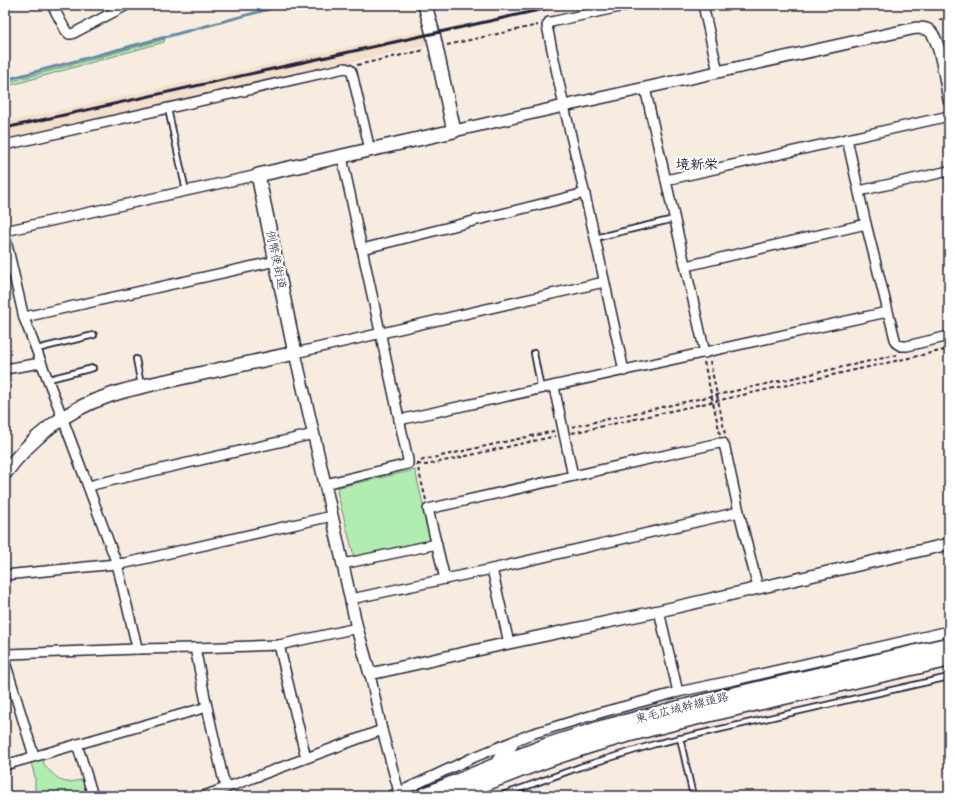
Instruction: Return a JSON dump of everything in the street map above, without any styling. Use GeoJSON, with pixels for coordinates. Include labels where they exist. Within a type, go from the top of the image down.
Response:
{"type":"FeatureCollection","features":[{"type":"Feature","properties":{"kind":"highway","name":"東毛広域幹線道路"},"geometry":{"type":"LineString","coordinates":[[424,796],[547,746],[603,728],[717,699],[948,645]]}},
{"type":"Feature","properties":{"kind":"highway","name":"東毛広域幹線道路"},"geometry":{"type":"LineString","coordinates":[[454,796],[498,777],[552,757],[607,740],[721,711],[948,645]]}},
{"type":"Feature","properties":{"kind":"main road"},"geometry":{"type":"LineString","coordinates":[[258,175],[454,131],[433,34],[425,5]]}},
{"type":"Feature","properties":{"kind":"main road","name":"例幣使街道"},"geometry":{"type":"LineString","coordinates":[[258,175],[296,353]]}},
{"type":"Feature","properties":{"kind":"main road"},"geometry":{"type":"LineString","coordinates":[[5,473],[21,453],[53,424],[106,396],[296,353]]}},
{"type":"Feature","properties":{"kind":"street"},"geometry":{"type":"LineString","coordinates":[[52,5],[69,34],[72,34],[111,9],[127,5]]}},
{"type":"Feature","properties":{"kind":"street"},"geometry":{"type":"LineString","coordinates":[[624,371],[547,24],[548,22],[629,5]]}},
{"type":"Feature","properties":{"kind":"street"},"geometry":{"type":"LineString","coordinates":[[703,5],[718,72]]}},
{"type":"Feature","properties":{"kind":"street"},"geometry":{"type":"LineString","coordinates":[[454,131],[916,28],[923,28],[930,31],[935,40],[939,50],[949,100]]}},
{"type":"Feature","properties":{"kind":"street"},"geometry":{"type":"LineString","coordinates":[[5,145],[345,68],[351,70],[352,73],[370,150]]}},
{"type":"Feature","properties":{"kind":"street"},"geometry":{"type":"LineString","coordinates":[[645,88],[705,353]]}},
{"type":"Feature","properties":{"kind":"street"},"geometry":{"type":"LineString","coordinates":[[666,180],[949,116]]}},
{"type":"Feature","properties":{"kind":"street"},"geometry":{"type":"LineString","coordinates":[[847,139],[887,312],[896,343],[898,346],[907,346],[949,336]]}},
{"type":"Feature","properties":{"kind":"street"},"geometry":{"type":"LineString","coordinates":[[342,157],[408,460],[413,464]]}},
{"type":"Feature","properties":{"kind":"street"},"geometry":{"type":"LineString","coordinates":[[859,191],[949,171]]}},
{"type":"Feature","properties":{"kind":"street"},"geometry":{"type":"LineString","coordinates":[[5,231],[258,175]]}},
{"type":"Feature","properties":{"kind":"street"},"geometry":{"type":"LineString","coordinates":[[362,250],[585,194]]}},
{"type":"Feature","properties":{"kind":"street"},"geometry":{"type":"LineString","coordinates":[[686,266],[866,224]]}},
{"type":"Feature","properties":{"kind":"street"},"geometry":{"type":"LineString","coordinates":[[5,236],[24,318],[117,564],[137,649]]}},
{"type":"Feature","properties":{"kind":"street"},"geometry":{"type":"LineString","coordinates":[[24,318],[276,261]]}},
{"type":"Feature","properties":{"kind":"street"},"geometry":{"type":"LineString","coordinates":[[604,282],[296,353],[357,628],[370,674],[395,794],[472,758],[531,734],[603,712],[678,692],[918,638],[948,645]]}},
{"type":"Feature","properties":{"kind":"street"},"geometry":{"type":"LineString","coordinates":[[399,420],[554,387],[887,312]]}},
{"type":"Feature","properties":{"kind":"street"},"geometry":{"type":"LineString","coordinates":[[5,369],[41,362]]}},
{"type":"Feature","properties":{"kind":"street"},"geometry":{"type":"LineString","coordinates":[[554,387],[573,476]]}},
{"type":"Feature","properties":{"kind":"street"},"geometry":{"type":"LineString","coordinates":[[89,487],[96,484],[314,434]]}},
{"type":"Feature","properties":{"kind":"street"},"geometry":{"type":"LineString","coordinates":[[445,579],[428,509],[723,443],[758,588]]}},
{"type":"Feature","properties":{"kind":"street"},"geometry":{"type":"LineString","coordinates":[[326,484],[413,464]]}},
{"type":"Feature","properties":{"kind":"street"},"geometry":{"type":"LineString","coordinates":[[351,599],[492,569],[739,512]]}},
{"type":"Feature","properties":{"kind":"street"},"geometry":{"type":"LineString","coordinates":[[5,575],[126,563],[332,516]]}},
{"type":"Feature","properties":{"kind":"street"},"geometry":{"type":"LineString","coordinates":[[343,564],[436,544]]}},
{"type":"Feature","properties":{"kind":"street"},"geometry":{"type":"LineString","coordinates":[[370,674],[659,611],[949,544]]}},
{"type":"Feature","properties":{"kind":"street"},"geometry":{"type":"LineString","coordinates":[[492,569],[509,643]]}},
{"type":"Feature","properties":{"kind":"street"},"geometry":{"type":"LineString","coordinates":[[659,611],[678,692]]}},
{"type":"Feature","properties":{"kind":"street"},"geometry":{"type":"LineString","coordinates":[[5,655],[279,645],[357,628]]}},
{"type":"Feature","properties":{"kind":"street"},"geometry":{"type":"LineString","coordinates":[[918,638],[926,642],[935,642],[948,645]]}},
{"type":"Feature","properties":{"kind":"street"},"geometry":{"type":"LineString","coordinates":[[279,645],[306,758]]}},
{"type":"Feature","properties":{"kind":"street"},"geometry":{"type":"LineString","coordinates":[[195,648],[206,707],[227,788]]}},
{"type":"Feature","properties":{"kind":"street"},"geometry":{"type":"LineString","coordinates":[[5,662],[34,756]]}},
{"type":"Feature","properties":{"kind":"street"},"geometry":{"type":"LineString","coordinates":[[5,765],[206,707]]}},
{"type":"Feature","properties":{"kind":"street"},"geometry":{"type":"LineString","coordinates":[[204,796],[382,730]]}},
{"type":"Feature","properties":{"kind":"street"},"geometry":{"type":"LineString","coordinates":[[493,767],[501,754],[509,751],[516,740]]}},
{"type":"Feature","properties":{"kind":"street"},"geometry":{"type":"LineString","coordinates":[[77,744],[93,796]]}},
{"type":"Feature","properties":{"kind":"lane"},"geometry":{"type":"LineString","coordinates":[[168,109],[186,191]]}},
{"type":"Feature","properties":{"kind":"lane"},"geometry":{"type":"LineString","coordinates":[[595,238],[674,219]]}},
{"type":"Feature","properties":{"kind":"lane"},"geometry":{"type":"LineString","coordinates":[[36,350],[94,335]]}},
{"type":"Feature","properties":{"kind":"lane"},"geometry":{"type":"LineString","coordinates":[[534,353],[541,389]]}},
{"type":"Feature","properties":{"kind":"lane"},"geometry":{"type":"LineString","coordinates":[[136,359],[142,387]]}},
{"type":"Feature","properties":{"kind":"lane"},"geometry":{"type":"LineString","coordinates":[[48,380],[93,368]]}},
{"type":"Feature","properties":{"kind":"lane"},"geometry":{"type":"LineString","coordinates":[[500,796],[580,767],[655,744],[949,677]]}},
{"type":"Feature","properties":{"kind":"lane"},"geometry":{"type":"LineString","coordinates":[[680,738],[693,796]]}},
{"type":"Feature","properties":{"kind":"path"},"geometry":{"type":"LineString","coordinates":[[939,20],[949,17]]}},
{"type":"Feature","properties":{"kind":"path"},"geometry":{"type":"LineString","coordinates":[[413,464],[423,460],[718,400],[949,349]]}},
{"type":"Feature","properties":{"kind":"path"},"geometry":{"type":"LineString","coordinates":[[705,353],[709,359],[726,436],[723,443]]}},
{"type":"Feature","properties":{"kind":"path"},"geometry":{"type":"LineString","coordinates":[[705,353],[704,361],[720,436],[723,443]]}},
{"type":"Feature","properties":{"kind":"path"},"geometry":{"type":"LineString","coordinates":[[413,464],[426,465],[712,396],[903,353]]}},
{"type":"Feature","properties":{"kind":"path"},"geometry":{"type":"LineString","coordinates":[[413,464],[428,509]]}},
{"type":"Feature","properties":{"kind":"shaded area"},"geometry":{"type":"Polygon","coordinates":[[[425,30],[428,45],[5,139],[5,122],[425,30]]]}},
{"type":"Feature","properties":{"kind":"green space"},"geometry":{"type":"Polygon","coordinates":[[[165,39],[164,42],[8,86],[10,99],[5,100],[5,83],[165,39]]]}},
{"type":"Feature","properties":{"kind":"green space"},"geometry":{"type":"Polygon","coordinates":[[[415,470],[431,539],[428,543],[356,558],[354,556],[337,492],[339,487],[415,470]]]}},
{"type":"Feature","properties":{"kind":"green space"},"geometry":{"type":"Polygon","coordinates":[[[42,758],[48,769],[63,781],[70,782],[84,779],[89,796],[35,796],[35,778],[31,762],[42,758]]]}},
{"type":"Feature","properties":{"kind":"waterway"},"geometry":{"type":"LineString","coordinates":[[5,80],[284,5]]}},
{"type":"Feature","properties":{"kind":"railway"},"geometry":{"type":"LineString","coordinates":[[5,128],[562,5]]}},
{"type":"Feature","properties":{"kind":"district","name":"境新栄"},"geometry":{"type":"Point","coordinates":[697,164]}}]}
